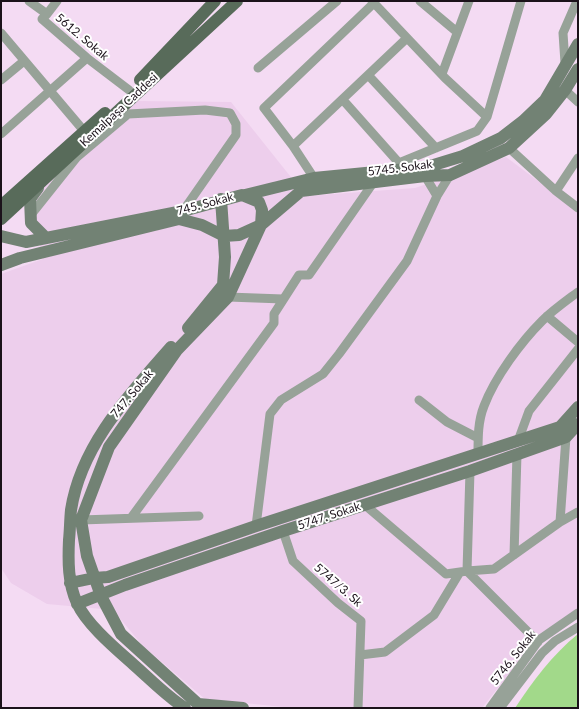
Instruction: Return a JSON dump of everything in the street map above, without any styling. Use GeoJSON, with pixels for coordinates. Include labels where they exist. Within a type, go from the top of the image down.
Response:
{"type":"FeatureCollection","features":[{"type":"Feature","properties":{"kind":"main road","name":"Kemalpaşa Caddesi"},"geometry":{"type":"LineString","coordinates":[[1,219],[44,182],[237,1]]}},
{"type":"Feature","properties":{"kind":"main road","name":"Kemalpaşa Caddesi"},"geometry":{"type":"LineString","coordinates":[[1,206],[150,70],[213,2]]}},
{"type":"Feature","properties":{"kind":"main road","name":"5745. Sokak"},"geometry":{"type":"LineString","coordinates":[[245,195],[314,178],[399,166],[439,164],[463,156],[501,138],[523,121],[545,100],[565,63],[578,44]]}},
{"type":"Feature","properties":{"kind":"main road","name":"5745. Sokak"},"geometry":{"type":"LineString","coordinates":[[261,225],[301,191],[425,176],[450,175],[509,148],[541,119],[565,90],[578,69]]}},
{"type":"Feature","properties":{"kind":"main road"},"geometry":{"type":"LineString","coordinates":[[44,182],[30,199],[30,216],[31,223],[46,238]]}},
{"type":"Feature","properties":{"kind":"main road","name":"745. Sokak"},"geometry":{"type":"LineString","coordinates":[[1,236],[26,242],[183,211],[221,199],[245,195],[260,202],[262,210],[261,225]]}},
{"type":"Feature","properties":{"kind":"main road","name":"747. Sokak"},"geometry":{"type":"LineString","coordinates":[[185,708],[114,646],[90,621],[77,604],[70,583],[69,548],[71,510],[81,476],[91,451],[111,417],[208,305],[223,285],[225,257],[221,199]]}},
{"type":"Feature","properties":{"kind":"main road","name":"745. Sokak"},"geometry":{"type":"LineString","coordinates":[[1,265],[20,258],[179,219],[202,225],[224,236]]}},
{"type":"Feature","properties":{"kind":"main road"},"geometry":{"type":"LineString","coordinates":[[224,236],[239,235],[261,225]]}},
{"type":"Feature","properties":{"kind":"main road","name":"747. Sokak"},"geometry":{"type":"LineString","coordinates":[[81,520],[109,447],[177,350],[228,297],[261,225]]}},
{"type":"Feature","properties":{"kind":"main road","name":"5747. Sokak"},"geometry":{"type":"LineString","coordinates":[[70,583],[108,577],[256,526],[560,427],[578,407]]}},
{"type":"Feature","properties":{"kind":"main road","name":"5747. Sokak"},"geometry":{"type":"LineString","coordinates":[[77,604],[283,531],[470,471],[566,437],[578,424]]}},
{"type":"Feature","properties":{"kind":"main road"},"geometry":{"type":"LineString","coordinates":[[81,520],[87,556],[94,578],[101,596],[121,634],[198,704],[243,708]]}},
{"type":"Feature","properties":{"kind":"street","name":"5612. Sokak"},"geometry":{"type":"LineString","coordinates":[[29,1],[47,14],[42,19],[87,58],[129,90]]}},
{"type":"Feature","properties":{"kind":"street"},"geometry":{"type":"LineString","coordinates":[[47,14],[57,1]]}},
{"type":"Feature","properties":{"kind":"street"},"geometry":{"type":"LineString","coordinates":[[258,68],[337,1]]}},
{"type":"Feature","properties":{"kind":"street"},"geometry":{"type":"LineString","coordinates":[[442,74],[469,1]]}},
{"type":"Feature","properties":{"kind":"street"},"geometry":{"type":"LineString","coordinates":[[343,100],[399,166],[436,148],[477,131],[487,117],[521,1]]}},
{"type":"Feature","properties":{"kind":"street"},"geometry":{"type":"LineString","coordinates":[[565,63],[563,33],[576,1]]}},
{"type":"Feature","properties":{"kind":"street"},"geometry":{"type":"LineString","coordinates":[[314,178],[293,146],[264,108],[373,2],[442,74],[487,117]]}},
{"type":"Feature","properties":{"kind":"street"},"geometry":{"type":"LineString","coordinates":[[423,2],[457,32]]}},
{"type":"Feature","properties":{"kind":"street"},"geometry":{"type":"LineString","coordinates":[[2,36],[84,131]]}},
{"type":"Feature","properties":{"kind":"street"},"geometry":{"type":"LineString","coordinates":[[293,146],[369,76],[407,38]]}},
{"type":"Feature","properties":{"kind":"street"},"geometry":{"type":"LineString","coordinates":[[1,134],[87,58]]}},
{"type":"Feature","properties":{"kind":"street"},"geometry":{"type":"LineString","coordinates":[[1,80],[24,61]]}},
{"type":"Feature","properties":{"kind":"street"},"geometry":{"type":"LineString","coordinates":[[369,76],[436,148]]}},
{"type":"Feature","properties":{"kind":"street"},"geometry":{"type":"LineString","coordinates":[[565,90],[578,102]]}},
{"type":"Feature","properties":{"kind":"street"},"geometry":{"type":"LineString","coordinates":[[30,216],[76,157],[128,114],[205,110],[230,113],[236,124],[236,135],[183,211]]}},
{"type":"Feature","properties":{"kind":"street"},"geometry":{"type":"LineString","coordinates":[[509,148],[556,191],[578,208]]}},
{"type":"Feature","properties":{"kind":"street"},"geometry":{"type":"LineString","coordinates":[[556,191],[578,158]]}},
{"type":"Feature","properties":{"kind":"street"},"geometry":{"type":"LineString","coordinates":[[256,526],[270,414],[281,400],[323,374],[339,354],[407,261],[437,196],[450,175]]}},
{"type":"Feature","properties":{"kind":"street"},"geometry":{"type":"LineString","coordinates":[[425,176],[437,196]]}},
{"type":"Feature","properties":{"kind":"street"},"geometry":{"type":"LineString","coordinates":[[131,518],[274,323],[274,314],[299,275],[309,275],[373,183]]}},
{"type":"Feature","properties":{"kind":"street"},"geometry":{"type":"LineString","coordinates":[[478,454],[479,423],[484,405],[500,376],[523,342],[547,316],[578,292]]}},
{"type":"Feature","properties":{"kind":"street"},"geometry":{"type":"LineString","coordinates":[[228,297],[284,299]]}},
{"type":"Feature","properties":{"kind":"street"},"geometry":{"type":"LineString","coordinates":[[547,316],[578,342]]}},
{"type":"Feature","properties":{"kind":"street"},"geometry":{"type":"LineString","coordinates":[[518,441],[529,411],[578,349]]}},
{"type":"Feature","properties":{"kind":"street"},"geometry":{"type":"LineString","coordinates":[[419,400],[446,422],[478,438]]}},
{"type":"Feature","properties":{"kind":"street"},"geometry":{"type":"LineString","coordinates":[[560,522],[566,437]]}},
{"type":"Feature","properties":{"kind":"street"},"geometry":{"type":"LineString","coordinates":[[514,555],[517,454]]}},
{"type":"Feature","properties":{"kind":"street"},"geometry":{"type":"LineString","coordinates":[[360,655],[385,652],[434,615],[464,572],[470,471]]}},
{"type":"Feature","properties":{"kind":"street"},"geometry":{"type":"LineString","coordinates":[[365,504],[446,574],[494,569],[560,522],[578,512]]}},
{"type":"Feature","properties":{"kind":"street"},"geometry":{"type":"LineString","coordinates":[[81,520],[199,516]]}},
{"type":"Feature","properties":{"kind":"street","name":"5747/3. Sk"},"geometry":{"type":"LineString","coordinates":[[283,531],[293,560],[338,604],[361,621],[358,708]]}},
{"type":"Feature","properties":{"kind":"street"},"geometry":{"type":"LineString","coordinates":[[464,572],[538,642]]}},
{"type":"Feature","properties":{"kind":"street","name":"5746. Sokak"},"geometry":{"type":"LineString","coordinates":[[490,708],[538,642],[578,613]]}},
{"type":"Feature","properties":{"kind":"street","name":"5746. Sokak"},"geometry":{"type":"LineString","coordinates":[[500,708],[542,653],[555,641],[578,627]]}},
{"type":"Feature","properties":{"kind":"shaded area"},"geometry":{"type":"Polygon","coordinates":[[[136,101],[231,102],[306,196],[415,188],[506,157],[578,211],[578,612],[533,644],[482,708],[293,708],[205,699],[143,646],[113,610],[47,604],[11,583],[1,568],[1,274],[43,259],[29,199],[136,101]]]}},
{"type":"Feature","properties":{"kind":"green space"},"geometry":{"type":"Polygon","coordinates":[[[578,634],[578,708],[515,708],[544,669],[578,634]]]}}]}
